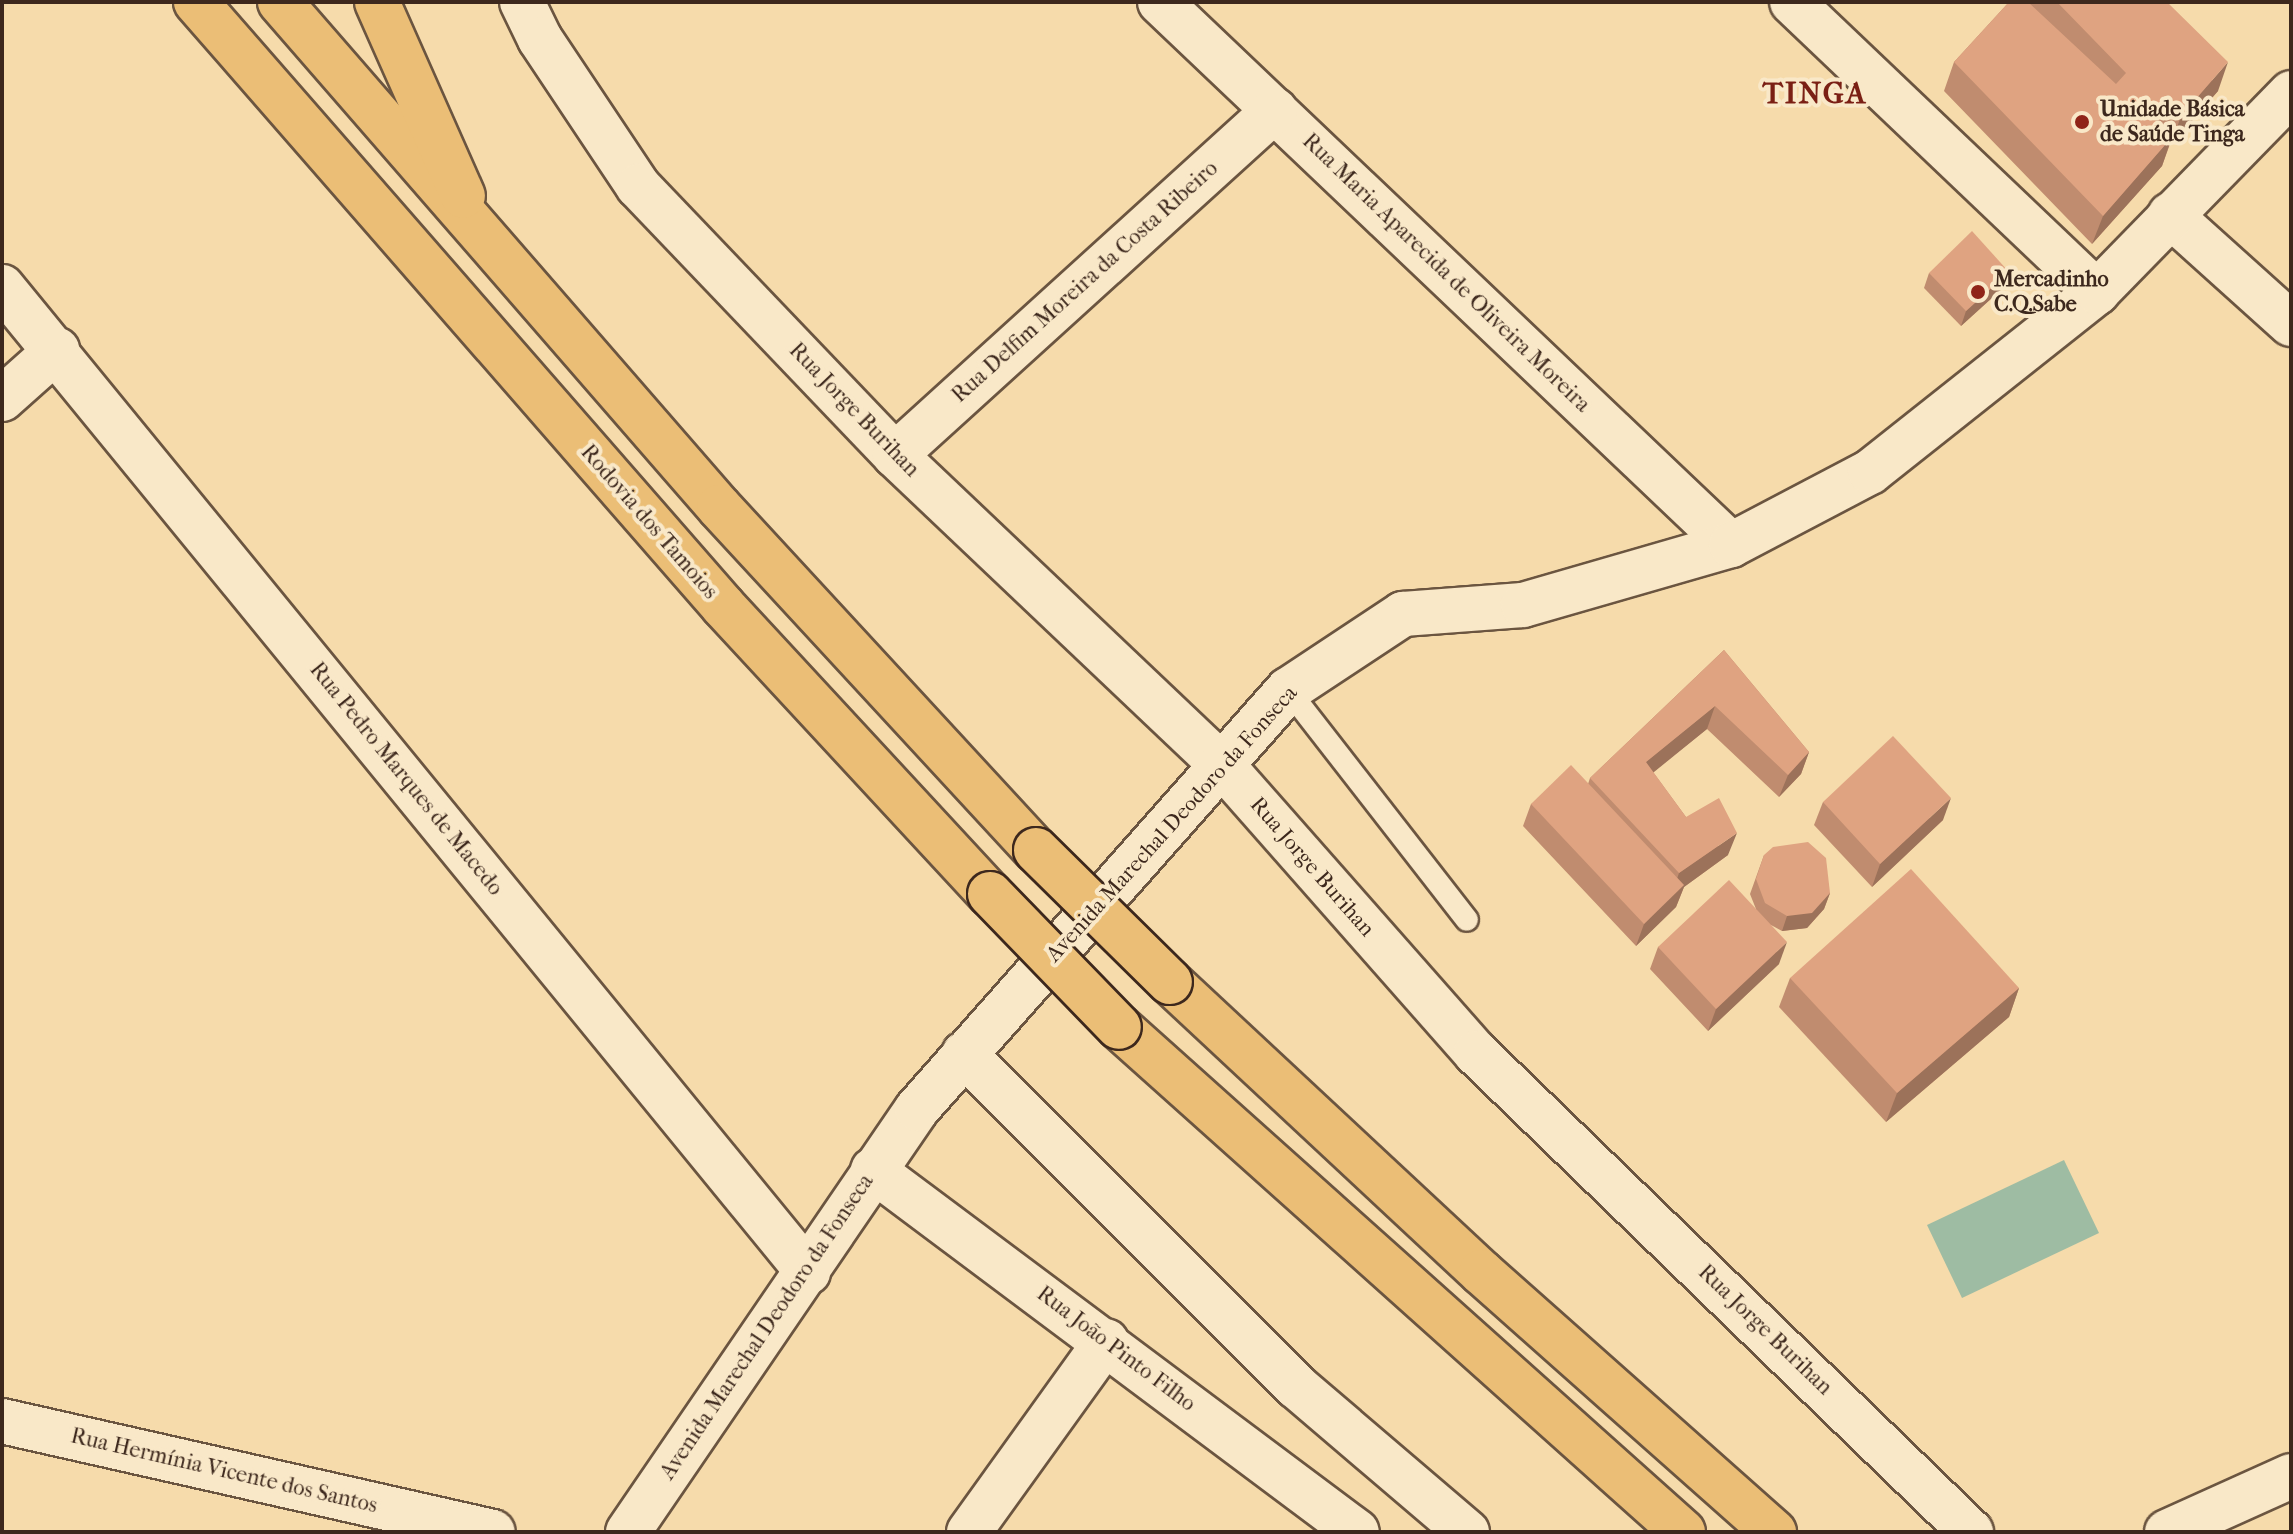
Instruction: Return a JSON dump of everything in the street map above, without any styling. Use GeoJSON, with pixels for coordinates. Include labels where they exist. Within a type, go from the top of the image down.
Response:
{"type":"FeatureCollection","features":[{"type":"Feature","properties":{"kind":"highway","name":"Rodovia dos Tamoios"},"geometry":{"type":"LineString","coordinates":[[196,2],[712,594],[990,894],[1119,1027],[1683,1532]]}},
{"type":"Feature","properties":{"kind":"highway"},"geometry":{"type":"LineString","coordinates":[[280,2],[484,242],[1036,850],[1170,982],[1492,1283],[1774,1532]]}},
{"type":"Feature","properties":{"kind":"highway"},"geometry":{"type":"LineString","coordinates":[[377,2],[484,242]]}},
{"type":"Feature","properties":{"kind":"street","name":"Rua Jorge Burihan"},"geometry":{"type":"LineString","coordinates":[[522,2],[540,39],[638,186],[895,455],[1222,765],[1476,1053],[1971,1532]]}},
{"type":"Feature","properties":{"kind":"street","name":"Rua Maria Aparecida de Oliveira Moreira"},"geometry":{"type":"LineString","coordinates":[[1160,2],[1731,545]]}},
{"type":"Feature","properties":{"kind":"street"},"geometry":{"type":"LineString","coordinates":[[1792,2],[2097,292]]}},
{"type":"Feature","properties":{"kind":"street","name":"Avenida Marechal Deodoro da Fonseca"},"geometry":{"type":"LineString","coordinates":[[628,1532],[808,1272],[873,1170],[964,1054],[1288,690],[1403,614],[1523,605],[1731,545],[1870,472],[2097,292],[2291,93]]}},
{"type":"Feature","properties":{"kind":"street","name":"Rua Delfim Moreira da Costa Ribeiro"},"geometry":{"type":"LineString","coordinates":[[895,455],[1275,110]]}},
{"type":"Feature","properties":{"kind":"street"},"geometry":{"type":"LineString","coordinates":[[2170,215],[2291,324]]}},
{"type":"Feature","properties":{"kind":"street","name":"Rua Pedro Marques de Macedo"},"geometry":{"type":"LineString","coordinates":[[2,287],[57,350],[808,1272]]}},
{"type":"Feature","properties":{"kind":"street"},"geometry":{"type":"LineString","coordinates":[[2,399],[57,350]]}},
{"type":"Feature","properties":{"kind":"street"},"geometry":{"type":"LineString","coordinates":[[964,1054],[1296,1386],[1467,1532]]}},
{"type":"Feature","properties":{"kind":"street","name":"Rua João Pinto Filho"},"geometry":{"type":"LineString","coordinates":[[873,1170],[1106,1341],[1357,1532]]}},
{"type":"Feature","properties":{"kind":"street"},"geometry":{"type":"LineString","coordinates":[[969,1532],[1106,1341]]}},
{"type":"Feature","properties":{"kind":"street","name":"Rua Hermínia Vicente dos Santos"},"geometry":{"type":"LineString","coordinates":[[2,1421],[493,1532]]}},
{"type":"Feature","properties":{"kind":"street"},"geometry":{"type":"LineString","coordinates":[[2167,1532],[2291,1476]]}},
{"type":"Feature","properties":{"kind":"lane"},"geometry":{"type":"LineString","coordinates":[[1288,690],[1467,920]]}},
{"type":"Feature","properties":{"kind":"shaded area"},"geometry":{"type":"Polygon","coordinates":[[[2064,1160],[2099,1233],[1962,1298],[1927,1225],[2064,1160]]]}},
{"type":"Feature","properties":{"kind":"building","name":"Unidade Básica de Saúde Tinga"},"geometry":{"type":"Polygon","coordinates":[[[2009,2],[2028,2],[2116,84],[2126,73],[2057,2],[2167,2],[2228,62],[2181,116],[2163,102],[2149,113],[2172,137],[2103,216],[1954,62],[2009,2]]]}},
{"type":"Feature","properties":{"kind":"building"},"geometry":{"type":"Polygon","coordinates":[[[1972,231],[2009,272],[1966,311],[1929,273],[1972,231]]]}},
{"type":"Feature","properties":{"kind":"building"},"geometry":{"type":"Polygon","coordinates":[[[1724,650],[1809,752],[1788,775],[1715,706],[1646,762],[1686,817],[1719,798],[1737,833],[1679,873],[1590,778],[1724,650]]]}},
{"type":"Feature","properties":{"kind":"building"},"geometry":{"type":"Polygon","coordinates":[[[1893,736],[1951,798],[1880,864],[1823,802],[1893,736]]]}},
{"type":"Feature","properties":{"kind":"building"},"geometry":{"type":"Polygon","coordinates":[[[1571,765],[1684,885],[1644,924],[1531,804],[1571,765]]]}},
{"type":"Feature","properties":{"kind":"building"},"geometry":{"type":"Polygon","coordinates":[[[1808,842],[1826,858],[1830,893],[1812,913],[1787,916],[1765,903],[1756,879],[1764,855],[1773,847],[1808,842]]]}},
{"type":"Feature","properties":{"kind":"building"},"geometry":{"type":"Polygon","coordinates":[[[1911,869],[2019,988],[1897,1093],[1790,978],[1911,869]]]}},
{"type":"Feature","properties":{"kind":"building"},"geometry":{"type":"Polygon","coordinates":[[[1729,880],[1787,942],[1716,1009],[1658,947],[1729,880]]]}},
{"type":"Feature","properties":{"kind":"place","name":"Unidade Básica de Saúde Tinga"},"geometry":{"type":"Point","coordinates":[2082,122]}},
{"type":"Feature","properties":{"kind":"place","name":"Mercadinho C.Q.Sabe"},"geometry":{"type":"Point","coordinates":[1978,292]}},
{"type":"Feature","properties":{"kind":"district","name":"TINGA"},"geometry":{"type":"Point","coordinates":[1815,94]}}]}
